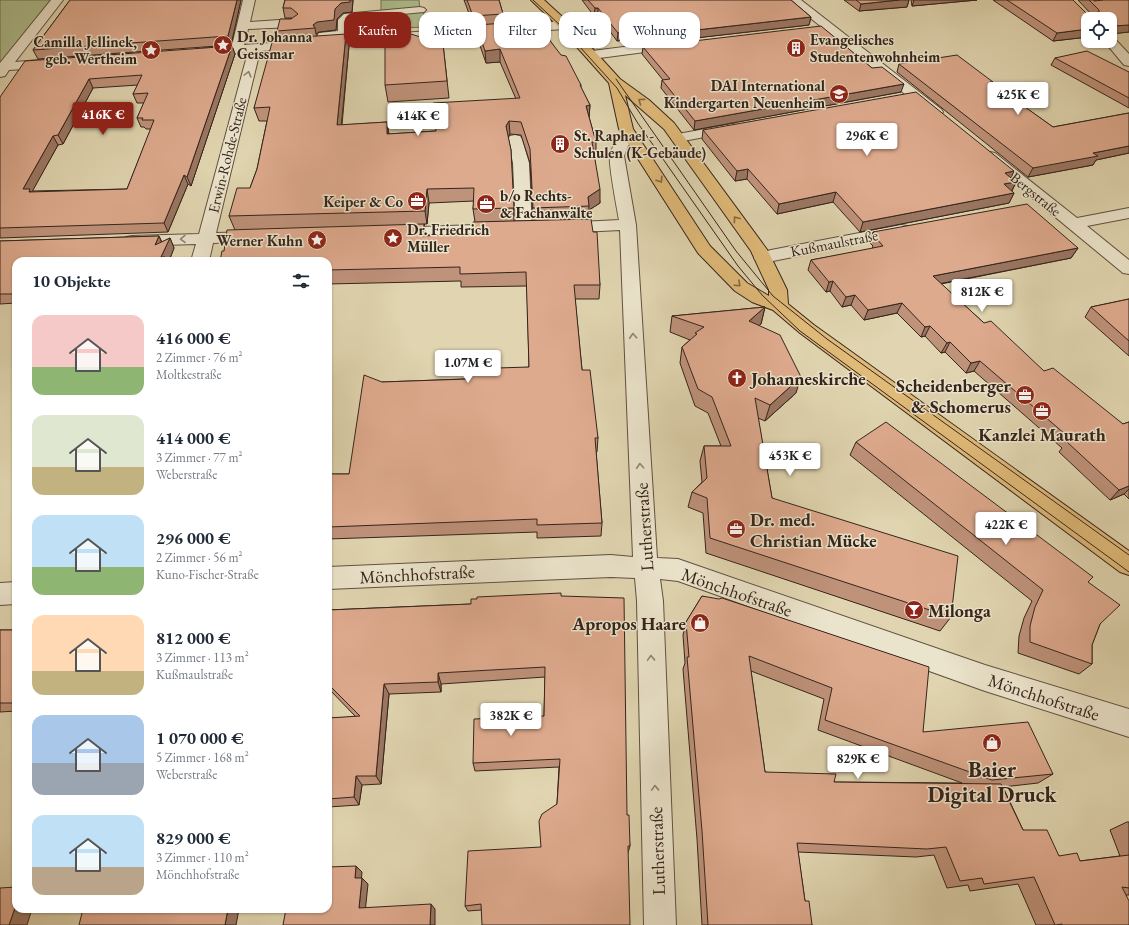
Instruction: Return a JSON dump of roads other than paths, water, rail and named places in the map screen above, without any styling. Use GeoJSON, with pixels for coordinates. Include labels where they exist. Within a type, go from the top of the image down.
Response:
{"type":"FeatureCollection","features":[{"type":"Feature","properties":{"kind":"main road"},"geometry":{"type":"LineString","coordinates":[[537,0],[559,20]]}},
{"type":"Feature","properties":{"kind":"main road"},"geometry":{"type":"LineString","coordinates":[[585,48],[615,82],[666,122],[763,258],[778,290],[779,306]]}},
{"type":"Feature","properties":{"kind":"main road"},"geometry":{"type":"LineString","coordinates":[[615,82],[623,123],[630,136],[704,249],[741,287],[758,298],[779,306],[807,329],[1129,564]]}},
{"type":"Feature","properties":{"kind":"street"},"geometry":{"type":"LineString","coordinates":[[2,69],[57,0]]}},
{"type":"Feature","properties":{"kind":"street"},"geometry":{"type":"LineString","coordinates":[[238,46],[249,0]]}},
{"type":"Feature","properties":{"kind":"street"},"geometry":{"type":"LineString","coordinates":[[794,0],[946,120]]}},
{"type":"Feature","properties":{"kind":"street"},"geometry":{"type":"LineString","coordinates":[[190,53],[344,34],[346,18],[420,10]]}},
{"type":"Feature","properties":{"kind":"street"},"geometry":{"type":"LineString","coordinates":[[243,26],[293,23]]}},
{"type":"Feature","properties":{"kind":"street"},"geometry":{"type":"LineString","coordinates":[[238,46],[255,48],[559,25]]}},
{"type":"Feature","properties":{"kind":"street"},"geometry":{"type":"LineString","coordinates":[[809,29],[830,27]]}},
{"type":"Feature","properties":{"kind":"street","name":"Erwin-Rohde-Straße"},"geometry":{"type":"LineString","coordinates":[[201,257],[255,48]]}},
{"type":"Feature","properties":{"kind":"street"},"geometry":{"type":"LineString","coordinates":[[592,55],[648,48]]}},
{"type":"Feature","properties":{"kind":"street"},"geometry":{"type":"LineString","coordinates":[[1116,48],[1129,62]]}},
{"type":"Feature","properties":{"kind":"street"},"geometry":{"type":"LineString","coordinates":[[2,69],[66,62]]}},
{"type":"Feature","properties":{"kind":"street"},"geometry":{"type":"LineString","coordinates":[[901,98],[916,95]]}},
{"type":"Feature","properties":{"kind":"street"},"geometry":{"type":"LineString","coordinates":[[678,138],[747,126]]}},
{"type":"Feature","properties":{"kind":"street","name":"Lutherstraße"},"geometry":{"type":"LineString","coordinates":[[630,136],[621,145],[616,156],[628,225],[646,567],[650,601],[660,925]]}},
{"type":"Feature","properties":{"kind":"street"},"geometry":{"type":"LineString","coordinates":[[515,139],[536,228]]}},
{"type":"Feature","properties":{"kind":"street","name":"Bergstraße"},"geometry":{"type":"LineString","coordinates":[[981,149],[1129,269]]}},
{"type":"Feature","properties":{"kind":"street"},"geometry":{"type":"LineString","coordinates":[[1024,207],[1046,202]]}},
{"type":"Feature","properties":{"kind":"street"},"geometry":{"type":"LineString","coordinates":[[1073,224],[1129,213]]}},
{"type":"Feature","properties":{"kind":"street"},"geometry":{"type":"LineString","coordinates":[[380,233],[628,225]]}},
{"type":"Feature","properties":{"kind":"street","name":"Kußmaulstraße"},"geometry":{"type":"LineString","coordinates":[[763,258],[771,255],[916,227]]}},
{"type":"Feature","properties":{"kind":"street"},"geometry":{"type":"LineString","coordinates":[[119,241],[269,237]]}},
{"type":"Feature","properties":{"kind":"street","name":"Mönchhofstraße"},"geometry":{"type":"LineString","coordinates":[[332,578],[611,566],[678,570],[985,678],[1129,723]]}},
{"type":"Feature","properties":{"kind":"street"},"geometry":{"type":"LineString","coordinates":[[0,594],[12,593]]}},
{"type":"Feature","properties":{"kind":"tram line"},"geometry":{"type":"LineString","coordinates":[[533,0],[561,26],[617,88],[637,122],[738,266],[762,295],[800,331],[1129,572]]}},
{"type":"Feature","properties":{"kind":"tram line"},"geometry":{"type":"LineString","coordinates":[[616,79],[736,251],[773,296],[827,339],[1129,555]]}},
{"type":"Feature","properties":{"kind":"place","name":"Dr. Johanna Geissmar"},"geometry":{"type":"Point","coordinates":[223,45]}},
{"type":"Feature","properties":{"kind":"place","name":"Evangelisches Studentenwohnheim"},"geometry":{"type":"Point","coordinates":[796,48]}},
{"type":"Feature","properties":{"kind":"place","name":"Camilla Jellinek, geb. Wertheim"},"geometry":{"type":"Point","coordinates":[151,50]}},
{"type":"Feature","properties":{"kind":"place","name":"DAI International Kindergarten Neuenheim"},"geometry":{"type":"Point","coordinates":[839,94]}},
{"type":"Feature","properties":{"kind":"place","name":"St. Raphael - Schulen (K-Gebäude)"},"geometry":{"type":"Point","coordinates":[560,144]}},
{"type":"Feature","properties":{"kind":"place","name":"Keiper & Co"},"geometry":{"type":"Point","coordinates":[417,201]}},
{"type":"Feature","properties":{"kind":"place","name":"b/o Rechts- & Fachanwälte"},"geometry":{"type":"Point","coordinates":[486,204]}},
{"type":"Feature","properties":{"kind":"place","name":"Dr. Friedrich Müller"},"geometry":{"type":"Point","coordinates":[393,238]}},
{"type":"Feature","properties":{"kind":"place","name":"Werner Kuhn"},"geometry":{"type":"Point","coordinates":[317,240]}},
{"type":"Feature","properties":{"kind":"place","name":"Johanneskirche"},"geometry":{"type":"Point","coordinates":[737,378]}},
{"type":"Feature","properties":{"kind":"place","name":"Scheidenberger & Schomerus"},"geometry":{"type":"Point","coordinates":[1025,395]}},
{"type":"Feature","properties":{"kind":"place","name":"Kanzlei Maurath"},"geometry":{"type":"Point","coordinates":[1042,411]}},
{"type":"Feature","properties":{"kind":"place","name":"Dr. med. Christian Mücke"},"geometry":{"type":"Point","coordinates":[736,529]}},
{"type":"Feature","properties":{"kind":"place","name":"Milonga"},"geometry":{"type":"Point","coordinates":[914,610]}},
{"type":"Feature","properties":{"kind":"place","name":"Apropos Haare"},"geometry":{"type":"Point","coordinates":[700,623]}},
{"type":"Feature","properties":{"kind":"place","name":"Baier Digital Druck"},"geometry":{"type":"Point","coordinates":[992,743]}}]}
